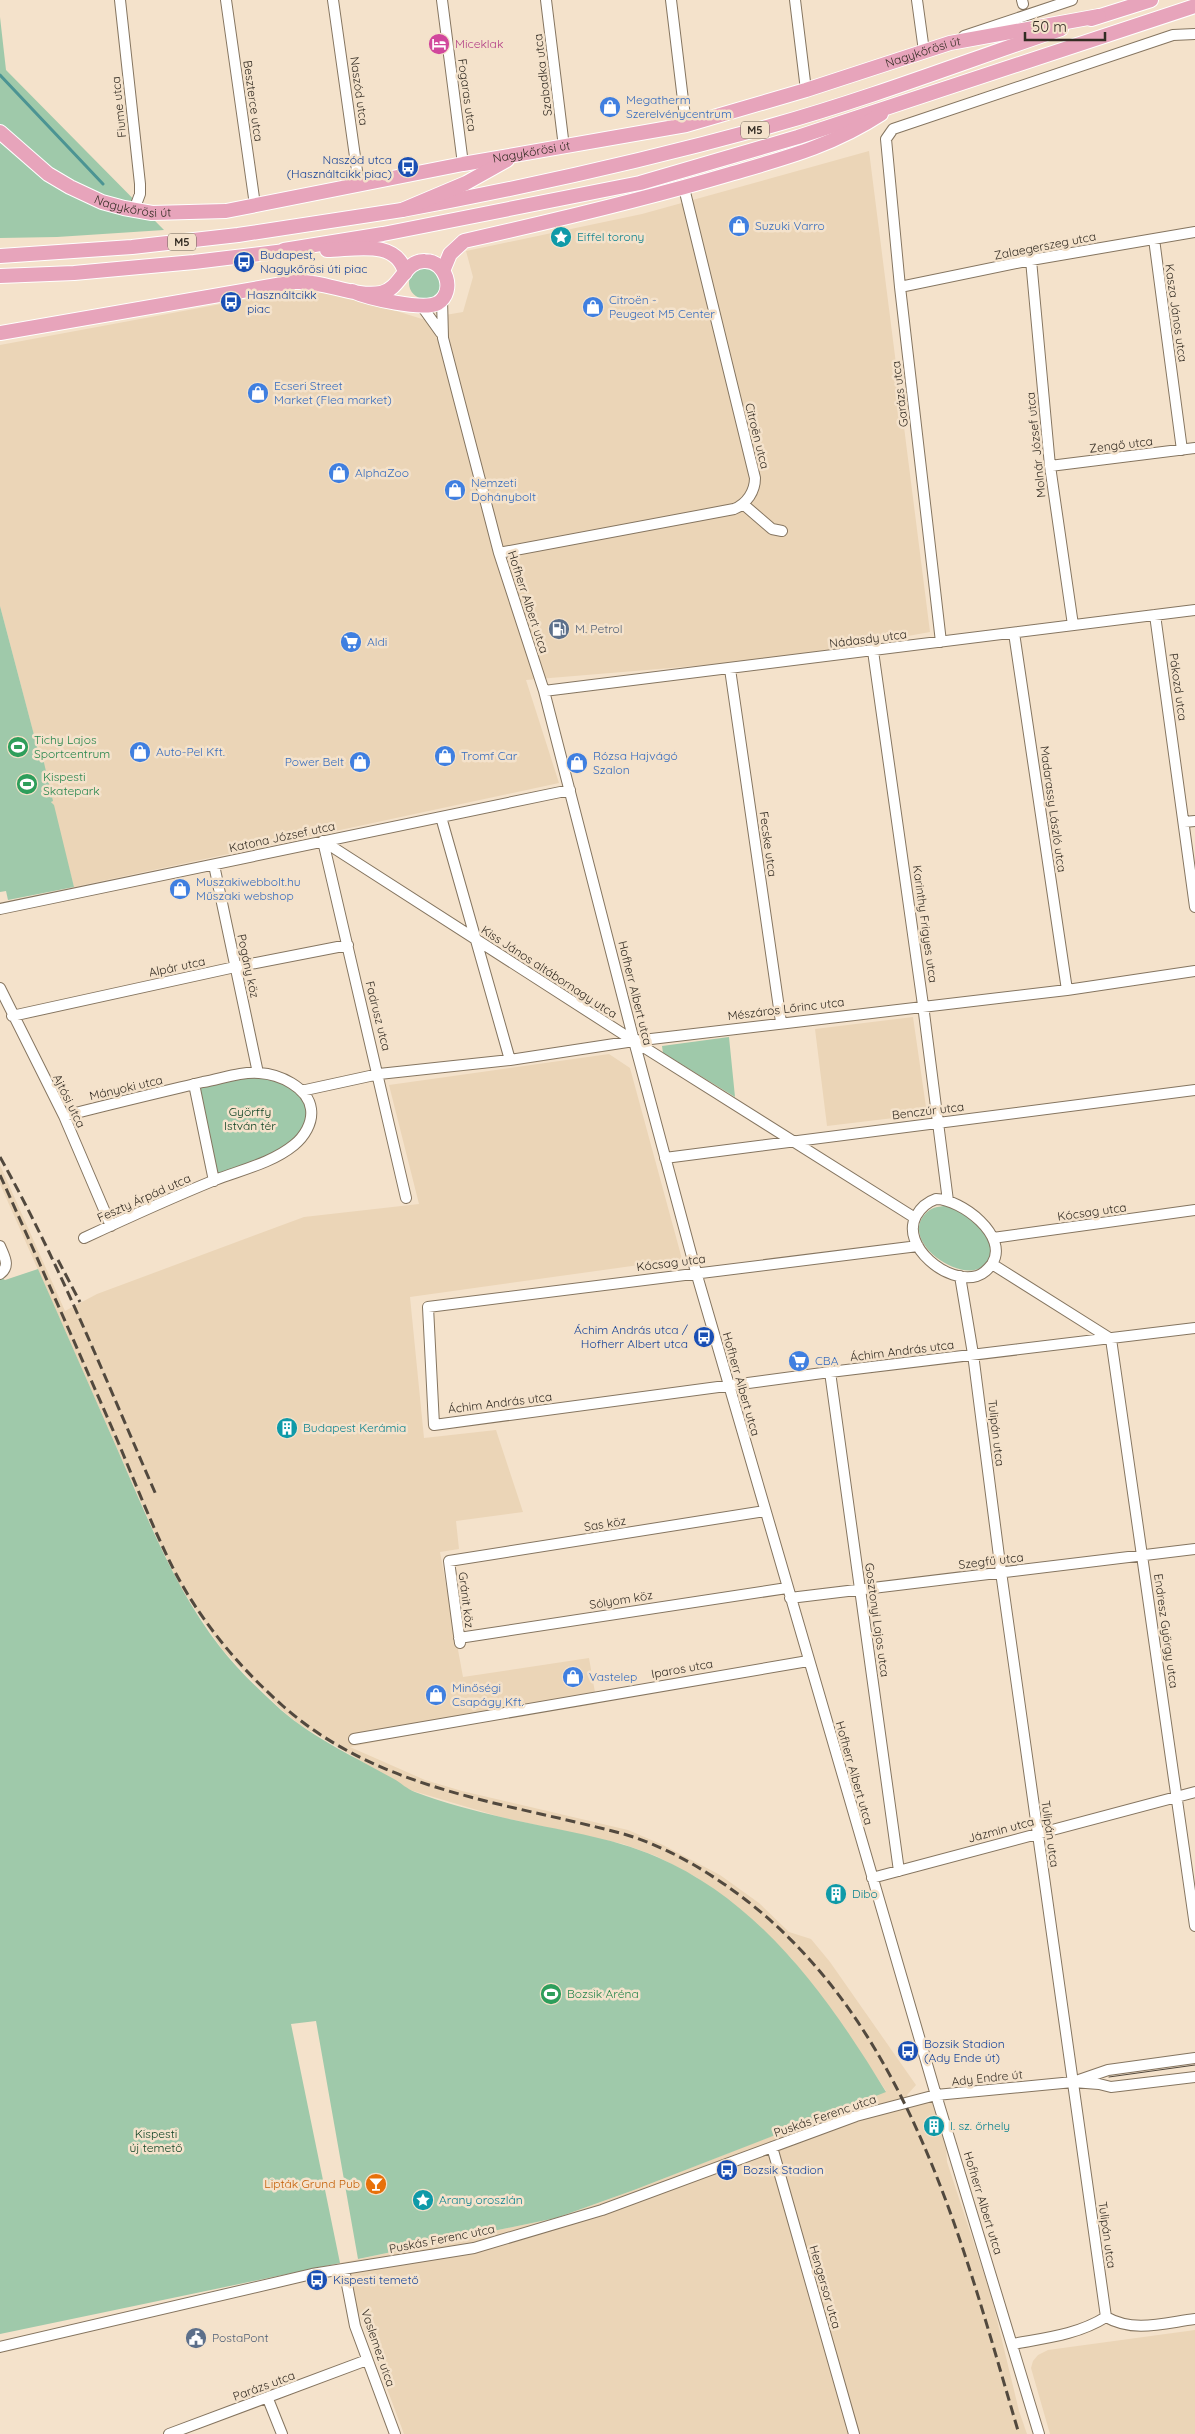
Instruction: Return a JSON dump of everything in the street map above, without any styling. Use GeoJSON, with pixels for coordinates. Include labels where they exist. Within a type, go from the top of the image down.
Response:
{"type":"FeatureCollection","features":[{"type":"Feature","properties":{"kind":"main road","name":"Nagykőrösi út"},"geometry":{"type":"LineString","coordinates":[[402,210],[491,194],[597,171],[776,124],[1151,0]]}},
{"type":"Feature","properties":{"kind":"main road","name":"M5"},"geometry":{"type":"LineString","coordinates":[[0,276],[74,273],[194,262],[284,250],[383,234],[640,182],[798,136],[1195,6]]}},
{"type":"Feature","properties":{"kind":"main road"},"geometry":{"type":"LineString","coordinates":[[950,43],[1100,16]]}},
{"type":"Feature","properties":{"kind":"main road","name":"Nagykőrösi út"},"geometry":{"type":"LineString","coordinates":[[0,132],[35,164],[58,181],[102,202],[134,210],[212,212],[517,154],[686,125],[806,90],[950,43]]}},
{"type":"Feature","properties":{"kind":"main road"},"geometry":{"type":"LineString","coordinates":[[443,271],[450,254],[464,241],[684,188],[838,139],[898,103]]}},
{"type":"Feature","properties":{"kind":"main road"},"geometry":{"type":"LineString","coordinates":[[402,210],[466,183],[517,154]]}},
{"type":"Feature","properties":{"kind":"main road","name":"M5"},"geometry":{"type":"LineString","coordinates":[[0,256],[132,247],[238,236],[402,210]]}},
{"type":"Feature","properties":{"kind":"main road"},"geometry":{"type":"LineString","coordinates":[[284,250],[381,249],[397,257],[404,274],[402,284],[404,293],[418,305]]}},
{"type":"Feature","properties":{"kind":"main road"},"geometry":{"type":"LineString","coordinates":[[0,333],[294,282],[315,282],[352,291],[378,301],[418,305],[432,305],[442,299],[447,285],[443,271],[439,266],[426,260],[412,264],[390,289],[382,293],[352,291]]}},
{"type":"Feature","properties":{"kind":"street","name":"Fiume utca"},"geometry":{"type":"LineString","coordinates":[[120,0],[140,184],[140,194],[134,210]]}},
{"type":"Feature","properties":{"kind":"street","name":"Beszterce utca"},"geometry":{"type":"LineString","coordinates":[[226,0],[255,205]]}},
{"type":"Feature","properties":{"kind":"street","name":"Naszód utca"},"geometry":{"type":"LineString","coordinates":[[333,0],[359,185]]}},
{"type":"Feature","properties":{"kind":"street","name":"Fogaras utca"},"geometry":{"type":"LineString","coordinates":[[442,0],[463,164]]}},
{"type":"Feature","properties":{"kind":"street","name":"Szabadka utca"},"geometry":{"type":"LineString","coordinates":[[546,0],[564,147]]}},
{"type":"Feature","properties":{"kind":"street"},"geometry":{"type":"LineString","coordinates":[[671,0],[686,125]]}},
{"type":"Feature","properties":{"kind":"street"},"geometry":{"type":"LineString","coordinates":[[795,0],[806,90]]}},
{"type":"Feature","properties":{"kind":"street"},"geometry":{"type":"LineString","coordinates":[[917,0],[924,51]]}},
{"type":"Feature","properties":{"kind":"street","name":"Nagykőrösi út"},"geometry":{"type":"LineString","coordinates":[[950,43],[982,29],[1072,0]]}},
{"type":"Feature","properties":{"kind":"street","name":"Garázs utca"},"geometry":{"type":"LineString","coordinates":[[940,642],[900,287],[887,140],[893,129],[1172,35],[1195,34]]}},
{"type":"Feature","properties":{"kind":"street","name":"Citroën utca"},"geometry":{"type":"LineString","coordinates":[[684,188],[754,478],[753,490],[743,504]]}},
{"type":"Feature","properties":{"kind":"street","name":"Zalaegerszeg utca"},"geometry":{"type":"LineString","coordinates":[[900,287],[1031,260],[1195,232]]}},
{"type":"Feature","properties":{"kind":"street","name":"Kasza János utca"},"geometry":{"type":"LineString","coordinates":[[1154,239],[1182,450]]}},
{"type":"Feature","properties":{"kind":"street","name":"Molnár József utca"},"geometry":{"type":"LineString","coordinates":[[1031,260],[1050,466],[1073,625]]}},
{"type":"Feature","properties":{"kind":"street","name":"Hofherr Albert utca"},"geometry":{"type":"LineString","coordinates":[[442,299],[442,334],[500,553],[544,691],[634,1041],[696,1272],[936,2095],[1039,2434]]}},
{"type":"Feature","properties":{"kind":"street","name":"Hofherr Albert utca"},"geometry":{"type":"LineString","coordinates":[[418,305],[442,334]]}},
{"type":"Feature","properties":{"kind":"street","name":"Zengő utca"},"geometry":{"type":"LineString","coordinates":[[1050,466],[1195,448]]}},
{"type":"Feature","properties":{"kind":"street"},"geometry":{"type":"LineString","coordinates":[[500,553],[734,509],[743,504],[772,529],[782,530]]}},
{"type":"Feature","properties":{"kind":"street","name":"Nádasdy utca"},"geometry":{"type":"LineString","coordinates":[[544,691],[1195,610]]}},
{"type":"Feature","properties":{"kind":"street","name":"Pákozd utca"},"geometry":{"type":"LineString","coordinates":[[1155,615],[1195,907]]}},
{"type":"Feature","properties":{"kind":"street","name":"Madarassy László utca"},"geometry":{"type":"LineString","coordinates":[[1014,632],[1067,990]]}},
{"type":"Feature","properties":{"kind":"street","name":"Karinthy Frigyes utca"},"geometry":{"type":"LineString","coordinates":[[873,651],[924,1005],[948,1201]]}},
{"type":"Feature","properties":{"kind":"street","name":"Fecske utca"},"geometry":{"type":"LineString","coordinates":[[730,669],[781,1022]]}},
{"type":"Feature","properties":{"kind":"street","name":"Katona József utca"},"geometry":{"type":"LineString","coordinates":[[0,909],[570,790]]}},
{"type":"Feature","properties":{"kind":"street"},"geometry":{"type":"LineString","coordinates":[[442,817],[510,1060]]}},
{"type":"Feature","properties":{"kind":"street"},"geometry":{"type":"LineString","coordinates":[[1184,822],[1195,821]]}},
{"type":"Feature","properties":{"kind":"street","name":"Kiss János altábornagy utca"},"geometry":{"type":"LineString","coordinates":[[324,841],[634,1041],[915,1218]]}},
{"type":"Feature","properties":{"kind":"street","name":"Fadrusz utca"},"geometry":{"type":"LineString","coordinates":[[324,841],[406,1198]]}},
{"type":"Feature","properties":{"kind":"street","name":"Pogány köz"},"geometry":{"type":"LineString","coordinates":[[214,865],[258,1073]]}},
{"type":"Feature","properties":{"kind":"street","name":"Alpár utca"},"geometry":{"type":"LineString","coordinates":[[12,1016],[235,967],[348,945]]}},
{"type":"Feature","properties":{"kind":"street","name":"Mészáros Lőrinc utca"},"geometry":{"type":"LineString","coordinates":[[301,1091],[379,1074],[510,1060],[634,1041],[781,1022],[1067,990],[1195,971]]}},
{"type":"Feature","properties":{"kind":"street","name":"Ajtósi utca"},"geometry":{"type":"LineString","coordinates":[[0,988],[12,1016],[64,1116],[111,1226]]}},
{"type":"Feature","properties":{"kind":"street"},"geometry":{"type":"LineString","coordinates":[[258,1073],[280,1078],[301,1091]]}},
{"type":"Feature","properties":{"kind":"street","name":"Mányoki utca"},"geometry":{"type":"LineString","coordinates":[[64,1116],[194,1084],[258,1073]]}},
{"type":"Feature","properties":{"kind":"street"},"geometry":{"type":"LineString","coordinates":[[194,1084],[214,1181]]}},
{"type":"Feature","properties":{"kind":"street","name":"Benczúr utca"},"geometry":{"type":"LineString","coordinates":[[665,1158],[1195,1090]]}},
{"type":"Feature","properties":{"kind":"street","name":"Feszty Árpád utca"},"geometry":{"type":"LineString","coordinates":[[84,1238],[214,1181],[275,1157],[296,1144],[306,1130],[312,1114],[310,1104],[301,1091]]}},
{"type":"Feature","properties":{"kind":"street"},"geometry":{"type":"LineString","coordinates":[[936,1199],[948,1201],[976,1219],[993,1238],[996,1253],[992,1264],[977,1276],[960,1276],[935,1264],[918,1246],[913,1234],[915,1218],[924,1205],[936,1199]]}},
{"type":"Feature","properties":{"kind":"street","name":"Kócsag utca"},"geometry":{"type":"LineString","coordinates":[[993,1238],[1195,1210]]}},
{"type":"Feature","properties":{"kind":"street"},"geometry":{"type":"LineString","coordinates":[[0,1246],[7,1264],[3,1271]]}},
{"type":"Feature","properties":{"kind":"street","name":"Kócsag utca"},"geometry":{"type":"LineString","coordinates":[[434,1425],[428,1307],[696,1272],[918,1246]]}},
{"type":"Feature","properties":{"kind":"street"},"geometry":{"type":"LineString","coordinates":[[992,1264],[1111,1339]]}},
{"type":"Feature","properties":{"kind":"street"},"geometry":{"type":"LineString","coordinates":[[960,1276],[973,1354]]}},
{"type":"Feature","properties":{"kind":"street","name":"Áchim András utca"},"geometry":{"type":"LineString","coordinates":[[434,1425],[830,1372],[1195,1328]]}},
{"type":"Feature","properties":{"kind":"street","name":"Endresz György utca"},"geometry":{"type":"LineString","coordinates":[[1111,1339],[1195,1926]]}},
{"type":"Feature","properties":{"kind":"street","name":"Tulipán utca"},"geometry":{"type":"LineString","coordinates":[[973,1354],[1000,1572],[1106,2317]]}},
{"type":"Feature","properties":{"kind":"street","name":"Gosztonyi Lajos utca"},"geometry":{"type":"LineString","coordinates":[[830,1372],[899,1870]]}},
{"type":"Feature","properties":{"kind":"street","name":"Sas köz"},"geometry":{"type":"LineString","coordinates":[[449,1561],[765,1511]]}},
{"type":"Feature","properties":{"kind":"street","name":"Szegfű utca"},"geometry":{"type":"LineString","coordinates":[[790,1598],[1195,1549]]}},
{"type":"Feature","properties":{"kind":"street","name":"Gránit köz"},"geometry":{"type":"LineString","coordinates":[[449,1561],[459,1640]]}},
{"type":"Feature","properties":{"kind":"street","name":"Sólyom köz"},"geometry":{"type":"LineString","coordinates":[[459,1640],[787,1588]]}},
{"type":"Feature","properties":{"kind":"street","name":"Iparos utca"},"geometry":{"type":"LineString","coordinates":[[354,1739],[808,1660]]}},
{"type":"Feature","properties":{"kind":"street","name":"Jázmin utca"},"geometry":{"type":"LineString","coordinates":[[872,1878],[1195,1792]]}},
{"type":"Feature","properties":{"kind":"street","name":"Ady Endre út"},"geometry":{"type":"LineString","coordinates":[[1073,2082],[1108,2070],[1195,2058]]}},
{"type":"Feature","properties":{"kind":"street","name":"Ady Endre út"},"geometry":{"type":"LineString","coordinates":[[904,2103],[936,2095],[1073,2082],[1110,2087],[1195,2077]]}},
{"type":"Feature","properties":{"kind":"street","name":"Puskás Ferenc utca"},"geometry":{"type":"LineString","coordinates":[[0,2347],[215,2296],[344,2269],[474,2248],[602,2210],[856,2116],[904,2103]]}},
{"type":"Feature","properties":{"kind":"street","name":"Hengersor utca"},"geometry":{"type":"LineString","coordinates":[[772,2147],[854,2434]]}},
{"type":"Feature","properties":{"kind":"street","name":"Vaslemez utca"},"geometry":{"type":"LineString","coordinates":[[344,2269],[355,2326],[395,2434]]}},
{"type":"Feature","properties":{"kind":"street"},"geometry":{"type":"LineString","coordinates":[[1013,2344],[1074,2332],[1092,2326],[1106,2317],[1118,2324],[1144,2326],[1195,2319]]}},
{"type":"Feature","properties":{"kind":"street","name":"Parázs utca"},"geometry":{"type":"LineString","coordinates":[[169,2434],[367,2360]]}},
{"type":"Feature","properties":{"kind":"street"},"geometry":{"type":"LineString","coordinates":[[268,2398],[282,2434]]}},
{"type":"Feature","properties":{"kind":"shaded area"},"geometry":{"type":"Polygon","coordinates":[[[869,151],[930,632],[780,659],[526,680],[559,783],[74,887],[0,606],[0,345],[308,288],[339,293],[422,319],[463,312],[473,277],[466,251],[642,214],[869,151]]]}},
{"type":"Feature","properties":{"kind":"shaded area"},"geometry":{"type":"Polygon","coordinates":[[[913,1017],[927,1114],[827,1126],[815,1029],[913,1017]]]}},
{"type":"Feature","properties":{"kind":"shaded area"},"geometry":{"type":"Polygon","coordinates":[[[609,1054],[630,1068],[682,1259],[410,1297],[424,1438],[496,1430],[523,1512],[456,1521],[459,1549],[440,1552],[463,1677],[589,1658],[597,1704],[471,1723],[350,1747],[425,1780],[462,1791],[628,1830],[663,1845],[720,1875],[759,1903],[789,1932],[811,1939],[830,1962],[916,2085],[907,2095],[912,2103],[931,2100],[946,2145],[947,2162],[991,2295],[1019,2411],[1027,2434],[404,2434],[340,2263],[556,2218],[634,2190],[886,2091],[834,2013],[791,1958],[748,1916],[696,1877],[656,1856],[623,1844],[504,1818],[410,1790],[299,1724],[249,1677],[222,1649],[180,1586],[0,1184],[0,1165],[65,1311],[97,1294],[304,1217],[419,1204],[389,1085],[609,1054]]]}},
{"type":"Feature","properties":{"kind":"shaded area"},"geometry":{"type":"Polygon","coordinates":[[[1195,2330],[1195,2434],[1050,2434],[1031,2368],[1033,2361],[1038,2355],[1048,2350],[1195,2330]]]}},
{"type":"Feature","properties":{"kind":"green space"},"geometry":{"type":"Polygon","coordinates":[[[0,17],[6,70],[164,230],[57,237],[0,238],[0,17]]]}},
{"type":"Feature","properties":{"kind":"green space"},"geometry":{"type":"Polygon","coordinates":[[[425,267],[437,271],[441,283],[437,295],[425,299],[413,295],[409,283],[413,271],[425,267]]]}},
{"type":"Feature","properties":{"kind":"green space","name":"Tichy Lajos Sportcentrum"},"geometry":{"type":"Polygon","coordinates":[[[0,606],[38,750],[41,750],[53,801],[51,802],[54,805],[74,887],[8,900],[6,891],[0,892],[0,606]]]}},
{"type":"Feature","properties":{"kind":"green space"},"geometry":{"type":"Polygon","coordinates":[[[729,1037],[735,1097],[663,1053],[662,1046],[729,1037]]]}},
{"type":"Feature","properties":{"kind":"green space","name":"Györffy István tér"},"geometry":{"type":"Polygon","coordinates":[[[253,1073],[292,1084],[311,1109],[296,1143],[214,1181],[194,1084],[253,1073]]]}},
{"type":"Feature","properties":{"kind":"green space"},"geometry":{"type":"Polygon","coordinates":[[[944,1206],[959,1211],[975,1221],[987,1235],[991,1250],[986,1264],[975,1270],[962,1270],[947,1264],[934,1255],[924,1244],[919,1231],[922,1218],[931,1209],[944,1206]]]}},
{"type":"Feature","properties":{"kind":"green space","name":"Kispesti új temető"},"geometry":{"type":"Polygon","coordinates":[[[38,1269],[152,1528],[176,1578],[189,1602],[220,1647],[257,1688],[281,1710],[308,1730],[412,1791],[482,1813],[620,1844],[657,1857],[694,1876],[729,1899],[760,1926],[789,1956],[841,2022],[886,2092],[634,2190],[556,2218],[358,2259],[316,2021],[291,2024],[340,2263],[0,2334],[0,1277],[5,1280],[38,1269]]]}},
{"type":"Feature","properties":{"kind":"waterway"},"geometry":{"type":"LineString","coordinates":[[0,75],[103,184]]}},
{"type":"Feature","properties":{"kind":"tram line"},"geometry":{"type":"LineString","coordinates":[[1109,2077],[1195,2065]]}},
{"type":"Feature","properties":{"kind":"railway"},"geometry":{"type":"LineString","coordinates":[[0,1157],[63,1282],[157,1497]]}},
{"type":"Feature","properties":{"kind":"railway"},"geometry":{"type":"LineString","coordinates":[[0,1175],[109,1421],[157,1535],[175,1572],[197,1609],[223,1644],[267,1691],[283,1706],[320,1734],[359,1757],[401,1775],[487,1801],[620,1833],[653,1844],[684,1859],[742,1897],[800,1949],[848,2008],[888,2073],[922,2142],[951,2213],[1019,2434]]}},
{"type":"Feature","properties":{"kind":"railway"},"geometry":{"type":"LineString","coordinates":[[58,1260],[80,1302]]}},
{"type":"Feature","properties":{"kind":"place","name":"Miceklak"},"geometry":{"type":"Point","coordinates":[439,44]}},
{"type":"Feature","properties":{"kind":"place","name":"Megatherm Szerelvénycentrum"},"geometry":{"type":"Point","coordinates":[610,107]}},
{"type":"Feature","properties":{"kind":"place","name":"Naszód utca (Használtcikk piac)"},"geometry":{"type":"Point","coordinates":[408,167]}},
{"type":"Feature","properties":{"kind":"place","name":"Suzuki Varro"},"geometry":{"type":"Point","coordinates":[739,226]}},
{"type":"Feature","properties":{"kind":"place","name":"Eiffel torony"},"geometry":{"type":"Point","coordinates":[561,237]}},
{"type":"Feature","properties":{"kind":"place","name":"Budapest, Nagykőrösi úti piac"},"geometry":{"type":"Point","coordinates":[244,262]}},
{"type":"Feature","properties":{"kind":"place","name":"Használtcikk piac"},"geometry":{"type":"Point","coordinates":[231,302]}},
{"type":"Feature","properties":{"kind":"place","name":"Citroën - Peugeot M5 Center"},"geometry":{"type":"Point","coordinates":[593,307]}},
{"type":"Feature","properties":{"kind":"place","name":"Ecseri Street Market (Flea market)"},"geometry":{"type":"Point","coordinates":[258,393]}},
{"type":"Feature","properties":{"kind":"place","name":"AlphaZoo"},"geometry":{"type":"Point","coordinates":[339,473]}},
{"type":"Feature","properties":{"kind":"place","name":"Nemzeti Dohánybolt"},"geometry":{"type":"Point","coordinates":[455,490]}},
{"type":"Feature","properties":{"kind":"place","name":"M. Petrol"},"geometry":{"type":"Point","coordinates":[559,629]}},
{"type":"Feature","properties":{"kind":"place","name":"Aldi"},"geometry":{"type":"Point","coordinates":[351,642]}},
{"type":"Feature","properties":{"kind":"place","name":"Tichy Lajos Sportcentrum"},"geometry":{"type":"Point","coordinates":[18,747]}},
{"type":"Feature","properties":{"kind":"place","name":"Auto-Pel Kft."},"geometry":{"type":"Point","coordinates":[140,752]}},
{"type":"Feature","properties":{"kind":"place","name":"Tromf Car"},"geometry":{"type":"Point","coordinates":[445,756]}},
{"type":"Feature","properties":{"kind":"place","name":"Power Belt"},"geometry":{"type":"Point","coordinates":[360,762]}},
{"type":"Feature","properties":{"kind":"place","name":"Rózsa Hajvágó Szalon"},"geometry":{"type":"Point","coordinates":[577,763]}},
{"type":"Feature","properties":{"kind":"place","name":"Kispesti Skatepark"},"geometry":{"type":"Point","coordinates":[27,784]}},
{"type":"Feature","properties":{"kind":"place","name":"Muszakiwebbolt.hu Műszaki webshop"},"geometry":{"type":"Point","coordinates":[180,889]}},
{"type":"Feature","properties":{"kind":"place","name":"Áchim András utca / Hofherr Albert utca"},"geometry":{"type":"Point","coordinates":[704,1337]}},
{"type":"Feature","properties":{"kind":"place","name":"CBA"},"geometry":{"type":"Point","coordinates":[799,1361]}},
{"type":"Feature","properties":{"kind":"place","name":"Budapest Kerámia"},"geometry":{"type":"Point","coordinates":[287,1428]}},
{"type":"Feature","properties":{"kind":"place","name":"Vastelep"},"geometry":{"type":"Point","coordinates":[573,1677]}},
{"type":"Feature","properties":{"kind":"place","name":"Minőségi Csapágy Kft."},"geometry":{"type":"Point","coordinates":[436,1695]}},
{"type":"Feature","properties":{"kind":"place","name":"Dibo"},"geometry":{"type":"Point","coordinates":[836,1894]}},
{"type":"Feature","properties":{"kind":"place","name":"Bozsik Aréna"},"geometry":{"type":"Point","coordinates":[551,1994]}},
{"type":"Feature","properties":{"kind":"place","name":"Bozsik Stadion (Ady Ende út)"},"geometry":{"type":"Point","coordinates":[908,2051]}},
{"type":"Feature","properties":{"kind":"place","name":"I. sz. őrhely"},"geometry":{"type":"Point","coordinates":[934,2126]}},
{"type":"Feature","properties":{"kind":"place","name":"Bozsik Stadion"},"geometry":{"type":"Point","coordinates":[727,2170]}},
{"type":"Feature","properties":{"kind":"place","name":"Lipták Grund Pub"},"geometry":{"type":"Point","coordinates":[376,2184]}},
{"type":"Feature","properties":{"kind":"place","name":"Arany oroszlán"},"geometry":{"type":"Point","coordinates":[423,2200]}},
{"type":"Feature","properties":{"kind":"place","name":"Kispesti temető"},"geometry":{"type":"Point","coordinates":[317,2280]}},
{"type":"Feature","properties":{"kind":"place","name":"PostaPont"},"geometry":{"type":"Point","coordinates":[196,2338]}}]}
